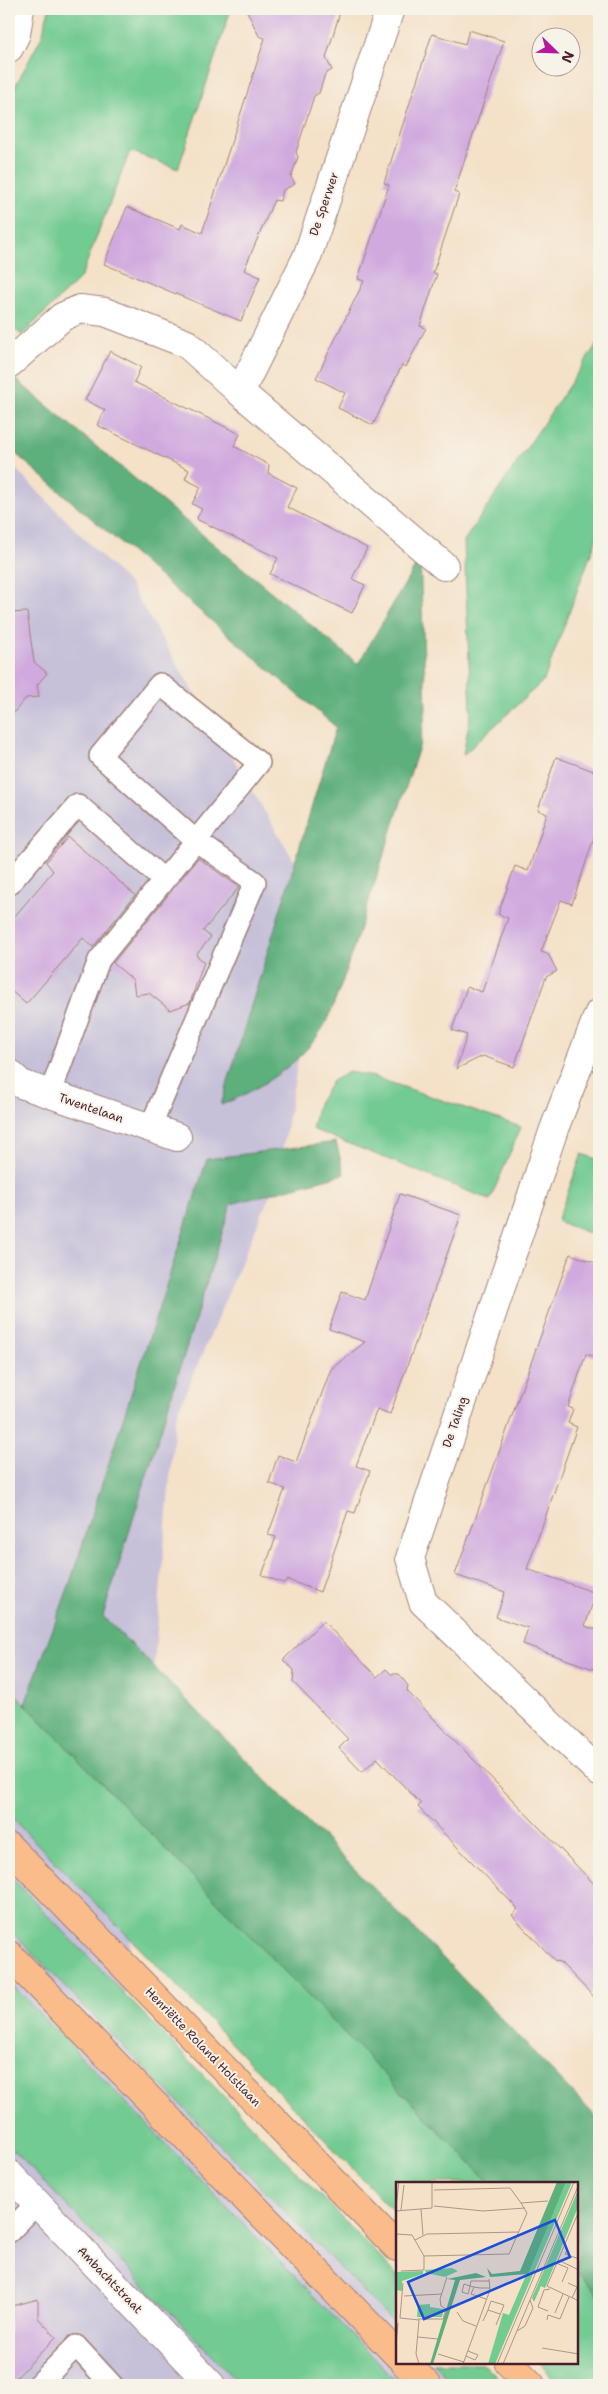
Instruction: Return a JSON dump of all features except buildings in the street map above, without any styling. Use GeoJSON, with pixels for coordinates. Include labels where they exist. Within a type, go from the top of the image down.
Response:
{"type":"FeatureCollection","features":[{"type":"Feature","properties":{"kind":"main road","name":"Henriëtte Roland Holstlaan"},"geometry":{"type":"LineString","coordinates":[[9,1847],[396,2246]]}},
{"type":"Feature","properties":{"kind":"main road"},"geometry":{"type":"LineString","coordinates":[[9,1955],[396,2353]]}},
{"type":"Feature","properties":{"kind":"main road"},"geometry":{"type":"LineString","coordinates":[[406,2364],[427,2385]]}},
{"type":"Feature","properties":{"kind":"main road"},"geometry":{"type":"LineString","coordinates":[[510,2364],[531,2385]]}},
{"type":"Feature","properties":{"kind":"street"},"geometry":{"type":"LineString","coordinates":[[9,48],[16,34],[20,9]]}},
{"type":"Feature","properties":{"kind":"street","name":"De Sperwer"},"geometry":{"type":"LineString","coordinates":[[240,392],[306,257],[390,9]]}},
{"type":"Feature","properties":{"kind":"street"},"geometry":{"type":"LineString","coordinates":[[9,362],[10,364],[62,317],[80,309],[105,312],[187,344],[240,392],[444,566]]}},
{"type":"Feature","properties":{"kind":"street","name":"De Taling"},"geometry":{"type":"LineString","coordinates":[[599,1013],[554,1129],[410,1558],[423,1602],[599,1772]]}},
{"type":"Feature","properties":{"kind":"street","name":"Twentelaan"},"geometry":{"type":"LineString","coordinates":[[9,1072],[21,1084],[178,1137]]}},
{"type":"Feature","properties":{"kind":"street","name":"Ambachtstraat"},"geometry":{"type":"LineString","coordinates":[[9,2174],[211,2385]]}},
{"type":"Feature","properties":{"kind":"lane"},"geometry":{"type":"LineString","coordinates":[[50,1094],[99,960],[163,879],[195,840],[259,763],[160,684],[100,756],[195,840],[255,882],[150,1128]]}},
{"type":"Feature","properties":{"kind":"lane"},"geometry":{"type":"LineString","coordinates":[[9,884],[78,805],[163,879]]}},
{"type":"Feature","properties":{"kind":"lane"},"geometry":{"type":"LineString","coordinates":[[9,2232],[37,2203]]}},
{"type":"Feature","properties":{"kind":"lane"},"geometry":{"type":"LineString","coordinates":[[38,2385],[76,2346],[112,2385]]}},
{"type":"Feature","properties":{"kind":"shaded area"},"geometry":{"type":"Polygon","coordinates":[[[9,462],[130,585],[324,911],[278,1176],[175,1418],[125,2007],[396,2320],[396,2364],[434,2364],[453,2385],[9,2385],[9,462]]]}},
{"type":"Feature","properties":{"kind":"green space"},"geometry":{"type":"Polygon","coordinates":[[[49,9],[231,9],[178,169],[130,151],[81,277],[22,335],[9,325],[9,98],[42,36],[49,9]]]}},
{"type":"Feature","properties":{"kind":"green space"},"geometry":{"type":"Polygon","coordinates":[[[599,341],[599,532],[544,680],[463,755],[471,712],[464,541],[599,341]]]}},
{"type":"Feature","properties":{"kind":"green space"},"geometry":{"type":"Polygon","coordinates":[[[9,374],[358,664],[420,558],[426,709],[420,744],[340,989],[325,1024],[303,1054],[264,1084],[221,1105],[336,727],[9,448],[9,374]]]}},
{"type":"Feature","properties":{"kind":"green space"},"geometry":{"type":"Polygon","coordinates":[[[349,1072],[374,1077],[521,1127],[490,1200],[312,1129],[318,1104],[332,1081],[349,1072]]]}},
{"type":"Feature","properties":{"kind":"green space"},"geometry":{"type":"Polygon","coordinates":[[[336,1142],[344,1174],[231,1204],[103,1616],[440,1955],[599,2120],[599,2295],[578,2273],[578,2182],[489,2182],[25,1704],[70,1583],[207,1159],[336,1142]]]}},
{"type":"Feature","properties":{"kind":"green space"},"geometry":{"type":"Polygon","coordinates":[[[582,1154],[599,1160],[599,1237],[557,1221],[582,1154]]]}},
{"type":"Feature","properties":{"kind":"green space"},"geometry":{"type":"Polygon","coordinates":[[[9,1687],[489,2182],[396,2182],[396,2214],[9,1815],[9,1687]]]}},
{"type":"Feature","properties":{"kind":"green space"},"geometry":{"type":"Polygon","coordinates":[[[9,1875],[396,2274],[396,2325],[9,1929],[9,1875]]]}},
{"type":"Feature","properties":{"kind":"green space"},"geometry":{"type":"Polygon","coordinates":[[[9,1982],[400,2385],[241,2385],[9,2146],[9,1982]]]}},
{"type":"Feature","properties":{"kind":"green space"},"geometry":{"type":"Polygon","coordinates":[[[578,2273],[599,2295],[599,2385],[560,2385],[540,2364],[578,2364],[578,2273]]]}},
{"type":"Feature","properties":{"kind":"green space"},"geometry":{"type":"Polygon","coordinates":[[[434,2364],[484,2364],[504,2385],[455,2385],[434,2364]]]}}]}
